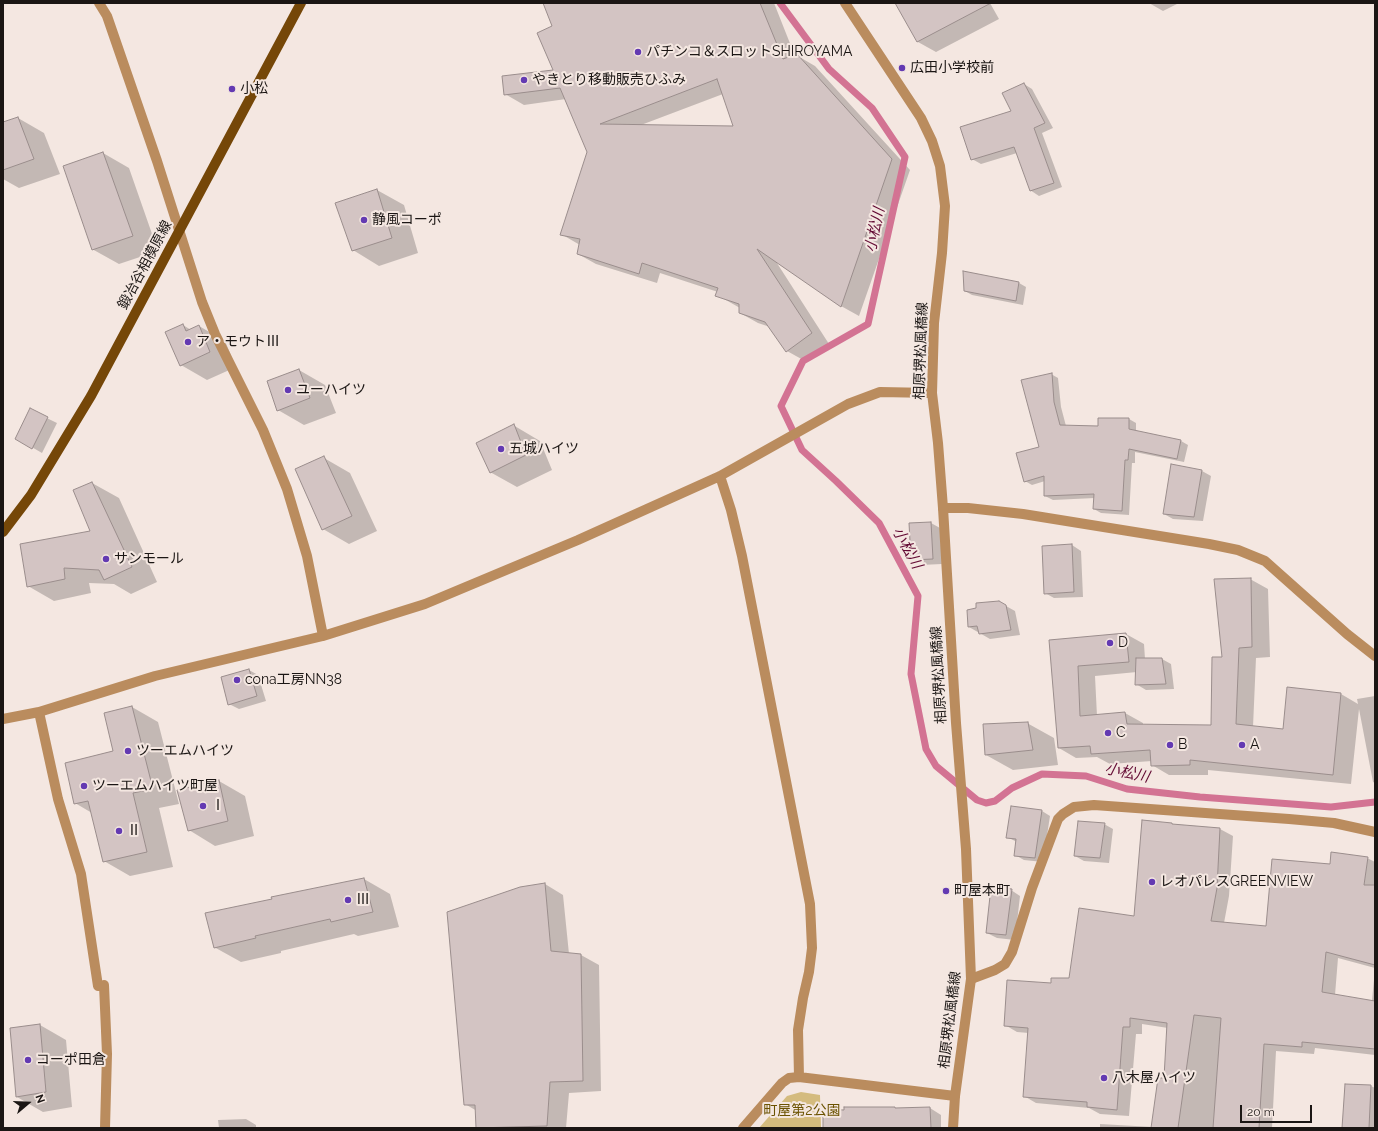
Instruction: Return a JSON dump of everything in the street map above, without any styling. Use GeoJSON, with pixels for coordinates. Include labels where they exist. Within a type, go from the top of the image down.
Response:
{"type":"FeatureCollection","features":[{"type":"Feature","properties":{"kind":"main road","name":"鍛冶谷相模原線"},"geometry":{"type":"LineString","coordinates":[[3,532],[31,495],[91,396],[301,3]]}},
{"type":"Feature","properties":{"kind":"street"},"geometry":{"type":"LineString","coordinates":[[100,3],[107,16],[180,230],[202,302],[215,334],[263,430],[287,489],[307,556],[323,636]]}},
{"type":"Feature","properties":{"kind":"street","name":"相原堺松風橋線"},"geometry":{"type":"LineString","coordinates":[[845,3],[921,118],[932,140],[940,166],[944,206],[942,254],[934,323],[932,393],[938,443],[943,508],[964,820],[970,929],[971,979],[955,1096],[953,1128]]}},
{"type":"Feature","properties":{"kind":"street"},"geometry":{"type":"LineString","coordinates":[[3,719],[39,712],[155,676],[323,636],[425,604],[479,582],[720,476],[848,404],[880,392],[932,393]]}},
{"type":"Feature","properties":{"kind":"street"},"geometry":{"type":"LineString","coordinates":[[720,476],[731,510],[742,556],[810,904],[812,948],[798,1030],[799,1077]]}},
{"type":"Feature","properties":{"kind":"street"},"geometry":{"type":"LineString","coordinates":[[943,508],[968,508],[1023,514],[1238,550],[1265,561],[1347,634],[1375,656]]}},
{"type":"Feature","properties":{"kind":"street"},"geometry":{"type":"LineString","coordinates":[[39,712],[58,799],[81,874],[101,985],[107,1054],[105,1128]]}},
{"type":"Feature","properties":{"kind":"street"},"geometry":{"type":"LineString","coordinates":[[971,979],[1005,964],[1012,952],[1032,888],[1058,820],[1063,814],[1074,807],[1094,805],[1289,819],[1334,823],[1375,832]]}},
{"type":"Feature","properties":{"kind":"street"},"geometry":{"type":"LineString","coordinates":[[744,1128],[782,1083],[789,1078],[799,1077],[955,1096]]}},
{"type":"Feature","properties":{"kind":"green space","name":"町屋第2公園"},"geometry":{"type":"Polygon","coordinates":[[[801,1092],[820,1095],[821,1128],[759,1128],[787,1096],[801,1092]]]}},
{"type":"Feature","properties":{"kind":"building"},"geometry":{"type":"Polygon","coordinates":[[[543,3],[760,3],[783,59],[797,54],[892,159],[841,307],[757,249],[812,333],[786,352],[765,322],[739,313],[739,304],[715,296],[718,288],[642,263],[639,274],[577,254],[580,239],[560,235],[587,152],[560,88],[504,95],[502,76],[553,70],[537,33],[552,26],[543,3]],[[717,79],[600,124],[733,126],[717,79]]]}},
{"type":"Feature","properties":{"kind":"building"},"geometry":{"type":"Polygon","coordinates":[[[895,3],[991,3],[917,42],[895,3]]]}},
{"type":"Feature","properties":{"kind":"building"},"geometry":{"type":"Polygon","coordinates":[[[1024,83],[1045,123],[1034,128],[1054,183],[1030,191],[1014,147],[971,160],[960,127],[1011,111],[1002,93],[1024,83]]]}},
{"type":"Feature","properties":{"kind":"building"},"geometry":{"type":"Polygon","coordinates":[[[18,117],[34,159],[3,170],[3,122],[18,117]]]}},
{"type":"Feature","properties":{"kind":"building"},"geometry":{"type":"Polygon","coordinates":[[[103,152],[133,236],[92,250],[63,166],[103,152]]]}},
{"type":"Feature","properties":{"kind":"building","name":"静風コーポ"},"geometry":{"type":"Polygon","coordinates":[[[377,189],[392,238],[352,251],[335,203],[377,189]]]}},
{"type":"Feature","properties":{"kind":"building"},"geometry":{"type":"Polygon","coordinates":[[[963,271],[1019,282],[1016,301],[964,291],[963,271]]]}},
{"type":"Feature","properties":{"kind":"building","name":"ア・モウトⅢ"},"geometry":{"type":"Polygon","coordinates":[[[183,324],[186,331],[199,325],[210,352],[180,366],[165,332],[183,324]]]}},
{"type":"Feature","properties":{"kind":"building","name":"ユーハイツ"},"geometry":{"type":"Polygon","coordinates":[[[299,369],[310,398],[277,411],[267,381],[299,369]]]}},
{"type":"Feature","properties":{"kind":"building"},"geometry":{"type":"Polygon","coordinates":[[[1052,373],[1054,402],[1060,425],[1098,426],[1098,418],[1129,418],[1129,429],[1181,440],[1177,459],[1129,449],[1128,460],[1125,460],[1122,511],[1093,509],[1094,494],[1044,496],[1044,476],[1024,482],[1016,453],[1039,447],[1021,380],[1052,373]]]}},
{"type":"Feature","properties":{"kind":"building"},"geometry":{"type":"Polygon","coordinates":[[[30,408],[48,417],[32,449],[15,439],[30,408]]]}},
{"type":"Feature","properties":{"kind":"building","name":"五城ハイツ"},"geometry":{"type":"Polygon","coordinates":[[[514,424],[526,455],[490,473],[476,443],[514,424]]]}},
{"type":"Feature","properties":{"kind":"building"},"geometry":{"type":"Polygon","coordinates":[[[324,456],[352,516],[322,530],[295,469],[324,456]]]}},
{"type":"Feature","properties":{"kind":"building"},"geometry":{"type":"Polygon","coordinates":[[[1171,464],[1202,470],[1194,517],[1163,514],[1171,464]]]}},
{"type":"Feature","properties":{"kind":"building"},"geometry":{"type":"Polygon","coordinates":[[[92,482],[132,567],[104,580],[99,570],[64,568],[65,579],[27,587],[20,544],[90,531],[73,490],[92,482]]]}},
{"type":"Feature","properties":{"kind":"building"},"geometry":{"type":"Polygon","coordinates":[[[931,522],[933,559],[911,560],[909,523],[931,522]]]}},
{"type":"Feature","properties":{"kind":"building"},"geometry":{"type":"Polygon","coordinates":[[[1072,544],[1074,592],[1044,594],[1042,546],[1072,544]]]}},
{"type":"Feature","properties":{"kind":"building"},"geometry":{"type":"Polygon","coordinates":[[[1251,578],[1252,647],[1239,648],[1236,724],[1283,729],[1287,687],[1341,693],[1333,775],[1190,760],[1190,765],[1151,766],[1150,750],[1091,754],[1090,746],[1058,748],[1049,640],[1126,633],[1129,662],[1078,666],[1080,716],[1125,712],[1127,724],[1211,725],[1212,657],[1222,657],[1214,579],[1251,578]]]}},
{"type":"Feature","properties":{"kind":"building"},"geometry":{"type":"Polygon","coordinates":[[[999,601],[1006,605],[1011,630],[979,634],[977,626],[968,627],[967,610],[976,608],[976,603],[999,601]]]}},
{"type":"Feature","properties":{"kind":"building"},"geometry":{"type":"Polygon","coordinates":[[[1136,658],[1162,658],[1166,684],[1135,685],[1136,658]]]}},
{"type":"Feature","properties":{"kind":"building"},"geometry":{"type":"Polygon","coordinates":[[[249,669],[257,696],[228,705],[221,677],[249,669]]]}},
{"type":"Feature","properties":{"kind":"building"},"geometry":{"type":"Polygon","coordinates":[[[132,706],[153,789],[133,793],[147,852],[103,862],[88,801],[74,804],[65,763],[113,751],[104,713],[132,706]]]}},
{"type":"Feature","properties":{"kind":"building"},"geometry":{"type":"Polygon","coordinates":[[[1028,722],[1033,750],[985,755],[983,724],[1028,722]]]}},
{"type":"Feature","properties":{"kind":"building","name":"Ⅰ"},"geometry":{"type":"Polygon","coordinates":[[[219,780],[228,821],[188,831],[177,790],[219,780]]]}},
{"type":"Feature","properties":{"kind":"building"},"geometry":{"type":"Polygon","coordinates":[[[1011,806],[1042,810],[1035,858],[1014,856],[1016,839],[1006,838],[1011,806]]]}},
{"type":"Feature","properties":{"kind":"building"},"geometry":{"type":"Polygon","coordinates":[[[1142,820],[1220,828],[1217,888],[1211,921],[1266,926],[1272,859],[1330,864],[1331,852],[1368,857],[1364,885],[1375,885],[1375,965],[1326,952],[1322,992],[1375,1001],[1375,1049],[1302,1042],[1302,1047],[1264,1044],[1259,1128],[1213,1128],[1221,1018],[1194,1015],[1178,1128],[1151,1128],[1158,1078],[1164,1078],[1167,1023],[1130,1018],[1130,1027],[1123,1027],[1117,1110],[1087,1107],[1087,1102],[1023,1097],[1028,1028],[1004,1026],[1007,980],[1051,983],[1051,978],[1069,978],[1079,908],[1134,916],[1142,820]]]}},
{"type":"Feature","properties":{"kind":"building"},"geometry":{"type":"Polygon","coordinates":[[[1078,821],[1105,823],[1100,858],[1074,856],[1078,821]]]}},
{"type":"Feature","properties":{"kind":"building"},"geometry":{"type":"Polygon","coordinates":[[[364,878],[373,912],[331,922],[330,919],[255,936],[256,938],[214,948],[205,913],[272,899],[271,897],[364,878]]]}},
{"type":"Feature","properties":{"kind":"building"},"geometry":{"type":"Polygon","coordinates":[[[545,883],[551,951],[581,954],[583,1081],[550,1082],[547,1126],[476,1128],[475,1105],[464,1105],[447,912],[520,887],[545,883]]]}},
{"type":"Feature","properties":{"kind":"building"},"geometry":{"type":"Polygon","coordinates":[[[991,887],[1012,889],[1006,935],[986,933],[991,887]]]}},
{"type":"Feature","properties":{"kind":"building","name":"コーポ田倉"},"geometry":{"type":"Polygon","coordinates":[[[40,1024],[46,1092],[16,1097],[10,1028],[40,1024]]]}},
{"type":"Feature","properties":{"kind":"building"},"geometry":{"type":"Polygon","coordinates":[[[1345,1084],[1371,1085],[1369,1128],[1342,1128],[1345,1084]]]}},
{"type":"Feature","properties":{"kind":"building"},"geometry":{"type":"Polygon","coordinates":[[[844,1107],[930,1107],[931,1128],[823,1128],[823,1109],[844,1110],[844,1107]]]}},
{"type":"Feature","properties":{"kind":"waterway","name":"小松川"},"geometry":{"type":"LineString","coordinates":[[780,3],[829,69],[872,108],[905,157],[868,324],[803,361],[781,406],[802,450],[879,523],[918,596],[911,674],[926,749],[936,766],[977,800],[986,803],[995,801],[1012,788],[1042,774],[1086,776],[1127,789],[1200,797],[1331,807],[1375,802]]}},
{"type":"Feature","properties":{"kind":"place","name":"パチンコ＆スロットSHIROYAMA"},"geometry":{"type":"Point","coordinates":[638,52]}},
{"type":"Feature","properties":{"kind":"place","name":"広田小学校前"},"geometry":{"type":"Point","coordinates":[902,68]}},
{"type":"Feature","properties":{"kind":"place","name":"やきとり移動販売ひふみ"},"geometry":{"type":"Point","coordinates":[524,80]}},
{"type":"Feature","properties":{"kind":"place","name":"小松"},"geometry":{"type":"Point","coordinates":[232,89]}},
{"type":"Feature","properties":{"kind":"place","name":"静風コーポ"},"geometry":{"type":"Point","coordinates":[364,220]}},
{"type":"Feature","properties":{"kind":"place","name":"ア・モウトⅢ"},"geometry":{"type":"Point","coordinates":[188,342]}},
{"type":"Feature","properties":{"kind":"place","name":"ユーハイツ"},"geometry":{"type":"Point","coordinates":[288,390]}},
{"type":"Feature","properties":{"kind":"place","name":"五城ハイツ"},"geometry":{"type":"Point","coordinates":[501,449]}},
{"type":"Feature","properties":{"kind":"place","name":"サンモール"},"geometry":{"type":"Point","coordinates":[106,559]}},
{"type":"Feature","properties":{"kind":"place","name":"D"},"geometry":{"type":"Point","coordinates":[1110,643]}},
{"type":"Feature","properties":{"kind":"place","name":"cona工房NN38"},"geometry":{"type":"Point","coordinates":[237,680]}},
{"type":"Feature","properties":{"kind":"place","name":"C"},"geometry":{"type":"Point","coordinates":[1108,733]}},
{"type":"Feature","properties":{"kind":"place","name":"B"},"geometry":{"type":"Point","coordinates":[1170,745]}},
{"type":"Feature","properties":{"kind":"place","name":"A"},"geometry":{"type":"Point","coordinates":[1242,745]}},
{"type":"Feature","properties":{"kind":"place","name":"ツーエムハイツ"},"geometry":{"type":"Point","coordinates":[128,751]}},
{"type":"Feature","properties":{"kind":"place","name":"ツーエムハイツ町屋"},"geometry":{"type":"Point","coordinates":[84,786]}},
{"type":"Feature","properties":{"kind":"place","name":"Ⅰ"},"geometry":{"type":"Point","coordinates":[203,806]}},
{"type":"Feature","properties":{"kind":"place","name":"Ⅱ"},"geometry":{"type":"Point","coordinates":[119,831]}},
{"type":"Feature","properties":{"kind":"place","name":"レオパレスGREENVIEW"},"geometry":{"type":"Point","coordinates":[1152,882]}},
{"type":"Feature","properties":{"kind":"place","name":"町屋本町"},"geometry":{"type":"Point","coordinates":[946,891]}},
{"type":"Feature","properties":{"kind":"place","name":"Ⅲ"},"geometry":{"type":"Point","coordinates":[348,900]}},
{"type":"Feature","properties":{"kind":"place","name":"コーポ田倉"},"geometry":{"type":"Point","coordinates":[28,1060]}},
{"type":"Feature","properties":{"kind":"place","name":"八木屋ハイツ"},"geometry":{"type":"Point","coordinates":[1104,1078]}}]}
